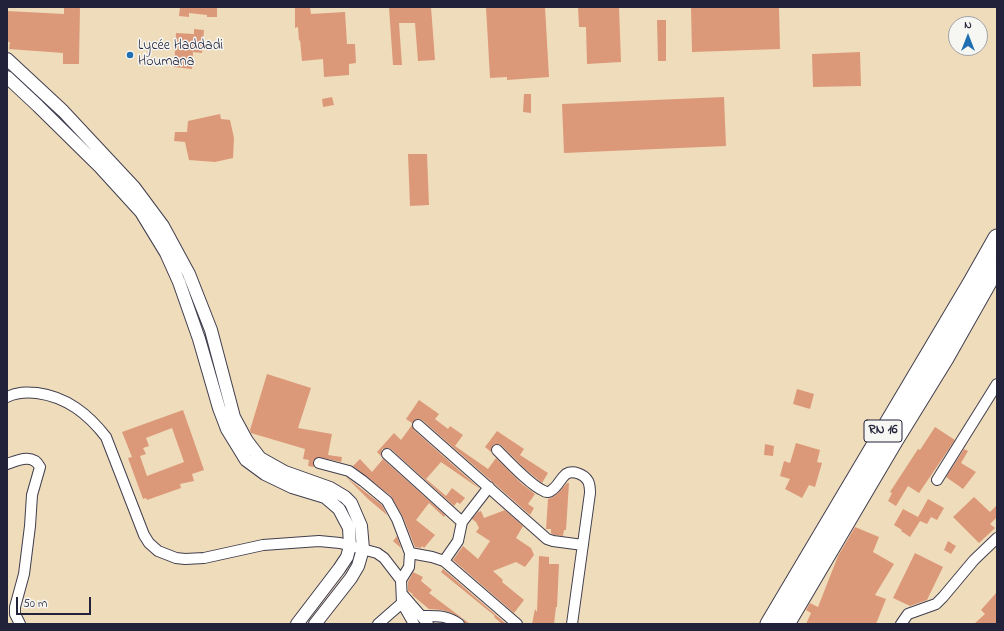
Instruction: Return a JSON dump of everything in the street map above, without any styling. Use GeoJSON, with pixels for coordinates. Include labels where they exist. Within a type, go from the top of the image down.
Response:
{"type":"FeatureCollection","features":[{"type":"Feature","properties":{"kind":"highway","name":"RN 16"},"geometry":{"type":"LineString","coordinates":[[769,624],[997,238]]}},
{"type":"Feature","properties":{"kind":"highway","name":"RN 16"},"geometry":{"type":"LineString","coordinates":[[786,624],[945,358],[997,266]]}},
{"type":"Feature","properties":{"kind":"street"},"geometry":{"type":"LineString","coordinates":[[7,59],[63,111],[134,188],[163,226],[189,274],[211,330],[234,417],[247,441],[260,458],[284,472],[330,488],[345,497],[351,503],[361,526],[363,549],[358,566],[351,578],[315,624]]}},
{"type":"Feature","properties":{"kind":"street"},"geometry":{"type":"LineString","coordinates":[[7,77],[100,167],[141,212],[166,253],[179,282],[199,339],[221,415],[227,429],[246,460],[264,474],[292,487],[325,497],[339,509],[348,528],[350,546],[347,557],[297,624]]}},
{"type":"Feature","properties":{"kind":"street"},"geometry":{"type":"LineString","coordinates":[[937,480],[997,384]]}},
{"type":"Feature","properties":{"kind":"street"},"geometry":{"type":"LineString","coordinates":[[7,397],[19,392],[48,395],[64,400],[78,408],[95,424],[106,437],[144,535],[149,543],[164,554],[176,558],[192,559],[204,558],[263,545],[319,541],[340,543],[378,553],[384,558],[401,580]]}},
{"type":"Feature","properties":{"kind":"street"},"geometry":{"type":"LineString","coordinates":[[418,425],[548,539],[583,545]]}},
{"type":"Feature","properties":{"kind":"street"},"geometry":{"type":"LineString","coordinates":[[497,450],[533,484],[544,492],[549,492],[552,490],[560,480],[569,473],[574,472],[585,478],[588,482],[590,493],[572,624]]}},
{"type":"Feature","properties":{"kind":"street"},"geometry":{"type":"LineString","coordinates":[[387,454],[462,522]]}},
{"type":"Feature","properties":{"kind":"street"},"geometry":{"type":"LineString","coordinates":[[7,464],[24,459],[30,459],[38,462],[40,467],[32,495],[24,574],[15,607],[15,614],[20,624]]}},
{"type":"Feature","properties":{"kind":"street"},"geometry":{"type":"LineString","coordinates":[[319,463],[348,471],[363,481],[387,501],[397,519],[410,553],[409,567],[401,580],[401,598],[414,624]]}},
{"type":"Feature","properties":{"kind":"street"},"geometry":{"type":"LineString","coordinates":[[444,561],[457,544],[462,522],[489,487]]}},
{"type":"Feature","properties":{"kind":"street"},"geometry":{"type":"LineString","coordinates":[[901,624],[908,614],[936,604],[974,560],[997,538]]}},
{"type":"Feature","properties":{"kind":"street"},"geometry":{"type":"LineString","coordinates":[[410,553],[444,561],[517,624]]}},
{"type":"Feature","properties":{"kind":"street"},"geometry":{"type":"LineString","coordinates":[[378,624],[389,614],[401,598]]}},
{"type":"Feature","properties":{"kind":"street"},"geometry":{"type":"LineString","coordinates":[[401,598],[425,620],[442,616],[459,624]]}},
{"type":"Feature","properties":{"kind":"street"},"geometry":{"type":"LineString","coordinates":[[389,614],[394,624]]}},
{"type":"Feature","properties":{"kind":"building"},"geometry":{"type":"Polygon","coordinates":[[[64,7],[80,7],[79,64],[63,64],[63,53],[9,49],[10,42],[7,42],[7,11],[64,14],[64,7]]]}},
{"type":"Feature","properties":{"kind":"building"},"geometry":{"type":"Polygon","coordinates":[[[180,7],[217,7],[217,17],[207,17],[207,15],[189,13],[189,17],[179,16],[180,7]]]}},
{"type":"Feature","properties":{"kind":"building"},"geometry":{"type":"Polygon","coordinates":[[[295,7],[310,7],[311,14],[345,12],[347,44],[355,44],[356,63],[349,64],[349,75],[324,77],[323,59],[302,61],[298,27],[295,28],[295,7]]]}},
{"type":"Feature","properties":{"kind":"building"},"geometry":{"type":"Polygon","coordinates":[[[389,7],[431,7],[435,60],[418,61],[415,23],[399,23],[402,65],[393,65],[389,7]]]}},
{"type":"Feature","properties":{"kind":"building"},"geometry":{"type":"Polygon","coordinates":[[[486,7],[545,7],[549,77],[507,80],[507,77],[490,78],[486,7]]]}},
{"type":"Feature","properties":{"kind":"building"},"geometry":{"type":"Polygon","coordinates":[[[578,7],[619,7],[621,62],[587,64],[586,27],[579,27],[578,7]]]}},
{"type":"Feature","properties":{"kind":"building"},"geometry":{"type":"Polygon","coordinates":[[[691,7],[779,7],[780,49],[692,52],[691,7]]]}},
{"type":"Feature","properties":{"kind":"building"},"geometry":{"type":"Polygon","coordinates":[[[657,20],[666,20],[666,61],[658,61],[657,20]]]}},
{"type":"Feature","properties":{"kind":"building"},"geometry":{"type":"Polygon","coordinates":[[[194,29],[204,30],[202,53],[193,52],[192,69],[174,67],[176,33],[194,34],[194,29]]]}},
{"type":"Feature","properties":{"kind":"building"},"geometry":{"type":"Polygon","coordinates":[[[860,52],[861,86],[813,87],[812,54],[860,52]]]}},
{"type":"Feature","properties":{"kind":"building"},"geometry":{"type":"Polygon","coordinates":[[[524,94],[531,94],[531,113],[523,112],[524,94]]]}},
{"type":"Feature","properties":{"kind":"building"},"geometry":{"type":"Polygon","coordinates":[[[332,97],[334,105],[323,107],[322,99],[332,97]]]}},
{"type":"Feature","properties":{"kind":"building"},"geometry":{"type":"Polygon","coordinates":[[[724,97],[726,146],[564,153],[562,104],[724,97]]]}},
{"type":"Feature","properties":{"kind":"building"},"geometry":{"type":"Polygon","coordinates":[[[220,114],[221,119],[230,120],[234,138],[233,158],[215,162],[189,160],[185,142],[174,141],[175,132],[187,132],[188,121],[220,114]]]}},
{"type":"Feature","properties":{"kind":"building"},"geometry":{"type":"Polygon","coordinates":[[[408,154],[427,154],[429,205],[410,206],[408,154]]]}},
{"type":"Feature","properties":{"kind":"building"},"geometry":{"type":"Polygon","coordinates":[[[267,374],[311,388],[298,428],[332,434],[328,455],[342,457],[341,462],[318,457],[313,461],[314,467],[308,466],[309,460],[303,459],[305,449],[251,433],[250,430],[267,374]]]}},
{"type":"Feature","properties":{"kind":"building"},"geometry":{"type":"Polygon","coordinates":[[[797,389],[814,394],[810,409],[793,404],[797,389]]]}},
{"type":"Feature","properties":{"kind":"building"},"geometry":{"type":"Polygon","coordinates":[[[419,400],[439,414],[435,419],[448,429],[450,426],[463,435],[455,446],[488,469],[496,458],[522,484],[535,494],[528,504],[534,508],[530,515],[422,420],[416,419],[412,423],[406,419],[419,400]]]}},
{"type":"Feature","properties":{"kind":"building"},"geometry":{"type":"Polygon","coordinates":[[[183,410],[204,470],[192,474],[194,481],[180,484],[181,488],[147,500],[146,498],[143,499],[128,458],[132,457],[122,432],[183,410]],[[172,428],[146,438],[149,446],[143,448],[146,454],[140,456],[147,476],[184,462],[172,428]]]}},
{"type":"Feature","properties":{"kind":"building"},"geometry":{"type":"Polygon","coordinates":[[[412,425],[414,430],[480,489],[441,462],[426,479],[446,496],[452,488],[465,498],[460,504],[457,502],[454,506],[391,449],[382,449],[381,456],[377,452],[394,433],[401,440],[412,425]]]}},
{"type":"Feature","properties":{"kind":"building"},"geometry":{"type":"Polygon","coordinates":[[[935,427],[955,440],[919,493],[908,486],[896,506],[888,501],[892,493],[890,492],[918,449],[920,450],[935,427]]]}},
{"type":"Feature","properties":{"kind":"building"},"geometry":{"type":"Polygon","coordinates":[[[497,431],[524,449],[520,455],[548,473],[542,483],[524,468],[501,445],[493,445],[491,452],[485,447],[497,431]]]}},
{"type":"Feature","properties":{"kind":"building"},"geometry":{"type":"Polygon","coordinates":[[[796,443],[820,450],[817,462],[822,463],[815,487],[809,485],[802,498],[785,489],[790,479],[780,476],[784,461],[790,463],[796,443]]]}},
{"type":"Feature","properties":{"kind":"building"},"geometry":{"type":"Polygon","coordinates":[[[765,444],[774,446],[773,456],[764,455],[765,444]]]}},
{"type":"Feature","properties":{"kind":"building"},"geometry":{"type":"Polygon","coordinates":[[[964,449],[968,451],[961,463],[976,472],[963,489],[946,477],[964,449]]]}},
{"type":"Feature","properties":{"kind":"building"},"geometry":{"type":"Polygon","coordinates":[[[360,459],[372,472],[383,459],[445,515],[444,517],[429,503],[416,520],[435,535],[424,548],[422,546],[421,548],[415,547],[403,517],[391,496],[353,466],[360,459]]]}},
{"type":"Feature","properties":{"kind":"building"},"geometry":{"type":"Polygon","coordinates":[[[346,477],[382,505],[387,515],[368,499],[346,477]]]}},
{"type":"Feature","properties":{"kind":"building"},"geometry":{"type":"Polygon","coordinates":[[[567,483],[569,483],[566,530],[564,530],[563,536],[554,535],[551,533],[551,529],[546,529],[548,499],[558,493],[567,483]]]}},
{"type":"Feature","properties":{"kind":"building"},"geometry":{"type":"Polygon","coordinates":[[[974,497],[990,512],[997,505],[997,517],[990,524],[995,528],[979,543],[953,517],[974,497]]]}},
{"type":"Feature","properties":{"kind":"building"},"geometry":{"type":"Polygon","coordinates":[[[928,499],[944,508],[937,520],[931,517],[927,524],[920,521],[910,537],[894,525],[903,509],[918,517],[928,499]]]}},
{"type":"Feature","properties":{"kind":"building"},"geometry":{"type":"Polygon","coordinates":[[[505,510],[523,526],[516,538],[531,548],[534,555],[525,567],[516,562],[493,571],[503,580],[502,582],[524,600],[514,613],[453,560],[463,546],[478,559],[490,541],[476,532],[479,528],[476,522],[472,519],[478,512],[481,511],[484,518],[505,510]]]}},
{"type":"Feature","properties":{"kind":"building"},"geometry":{"type":"Polygon","coordinates":[[[855,527],[879,537],[873,552],[894,564],[875,595],[886,599],[876,624],[806,624],[811,613],[806,610],[810,603],[818,607],[838,556],[855,527]]]}},
{"type":"Feature","properties":{"kind":"building"},"geometry":{"type":"Polygon","coordinates":[[[397,536],[401,548],[393,541],[397,536]]]}},
{"type":"Feature","properties":{"kind":"building"},"geometry":{"type":"Polygon","coordinates":[[[948,541],[956,546],[951,554],[944,550],[948,541]]]}},
{"type":"Feature","properties":{"kind":"building"},"geometry":{"type":"Polygon","coordinates":[[[915,553],[943,567],[927,600],[910,606],[893,598],[915,553]]]}},
{"type":"Feature","properties":{"kind":"building"},"geometry":{"type":"Polygon","coordinates":[[[539,556],[549,557],[549,564],[559,564],[557,607],[554,624],[532,624],[535,609],[537,612],[539,556]]]}},
{"type":"Feature","properties":{"kind":"building"},"geometry":{"type":"Polygon","coordinates":[[[443,569],[505,623],[502,624],[494,617],[495,616],[441,572],[443,569]]]}},
{"type":"Feature","properties":{"kind":"building"},"geometry":{"type":"Polygon","coordinates":[[[413,572],[423,577],[421,581],[432,590],[429,593],[470,624],[465,624],[463,619],[452,613],[442,610],[429,609],[412,595],[413,594],[408,591],[408,582],[413,572]]]}},
{"type":"Feature","properties":{"kind":"building"},"geometry":{"type":"Polygon","coordinates":[[[997,592],[997,624],[974,624],[985,614],[981,610],[997,592]]]}},
{"type":"Feature","properties":{"kind":"place","name":"Lycée Haddadi Houmana"},"geometry":{"type":"Point","coordinates":[130,55]}}]}
